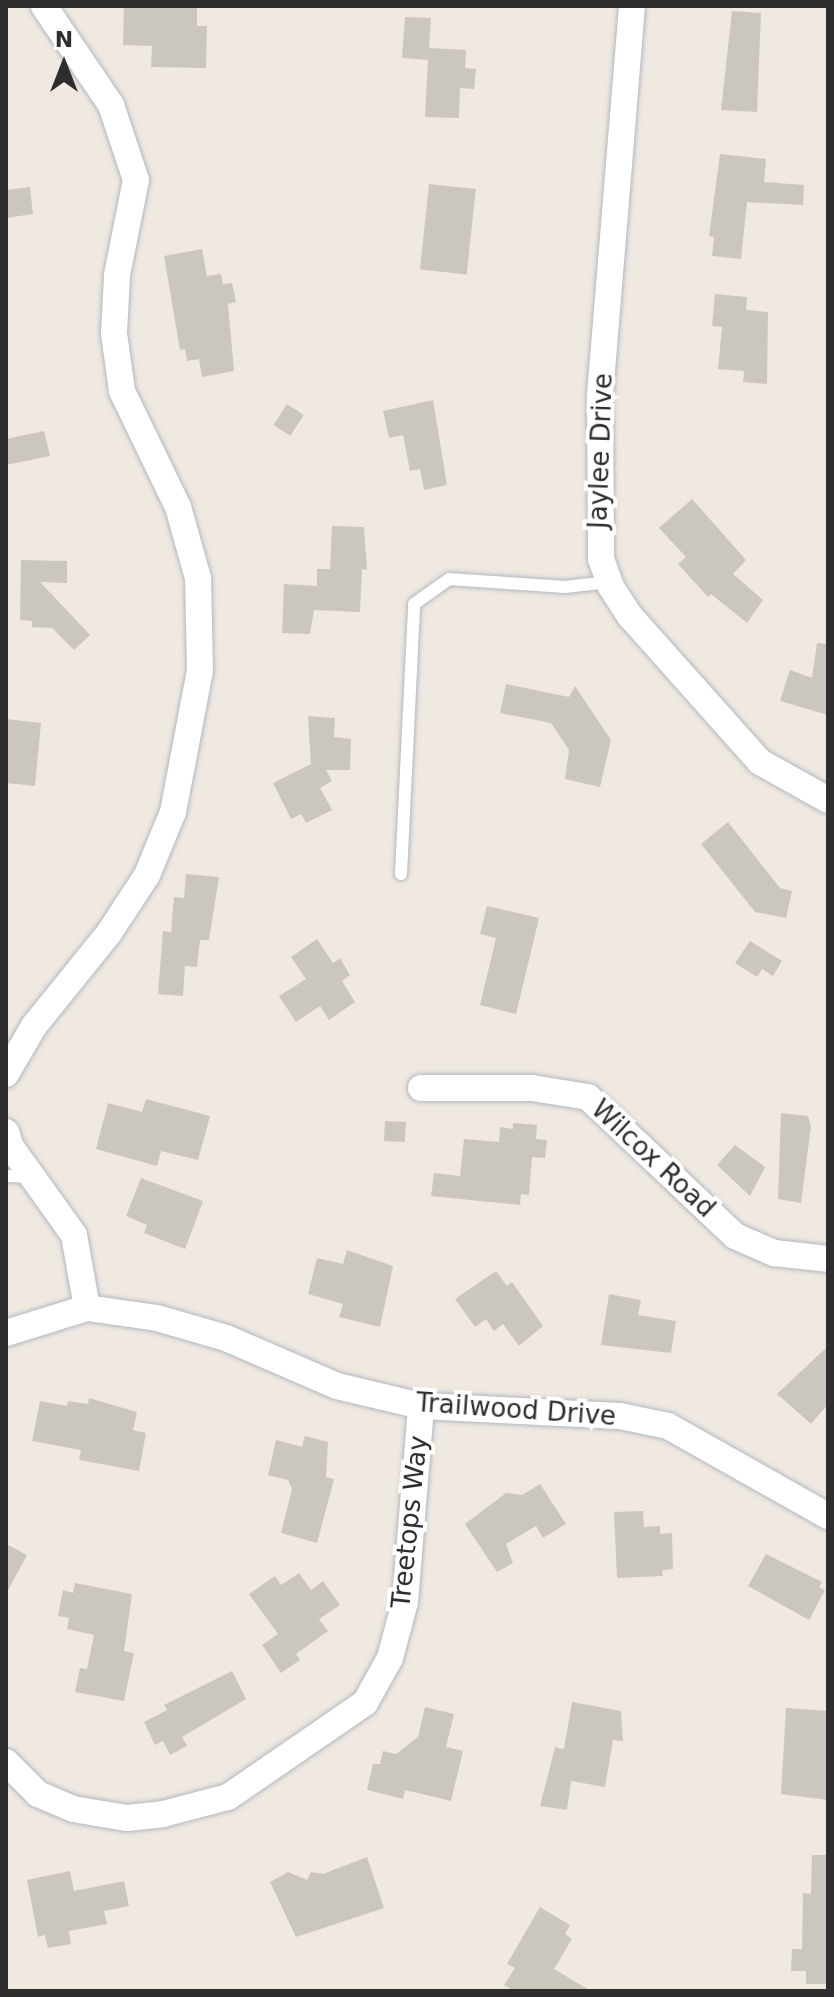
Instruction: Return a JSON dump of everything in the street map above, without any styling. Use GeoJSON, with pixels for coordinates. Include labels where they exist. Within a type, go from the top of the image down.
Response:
{"type":"FeatureCollection","features":[{"type":"Feature","properties":{"kind":"street"},"geometry":{"type":"LineString","coordinates":[[6,1074],[34,1026],[109,933],[147,875],[173,812],[200,671],[198,578],[178,507],[122,391],[114,333],[117,275],[136,180],[111,105],[44,6]]}},
{"type":"Feature","properties":{"kind":"street","name":"Jaylee Drive"},"geometry":{"type":"LineString","coordinates":[[632,6],[600,399],[599,544],[609,582],[630,616],[760,762],[828,800]]}},
{"type":"Feature","properties":{"kind":"street","name":"Wilcox Road"},"geometry":{"type":"LineString","coordinates":[[421,1088],[532,1088],[588,1097],[735,1236],[774,1253],[828,1259]]}},
{"type":"Feature","properties":{"kind":"street"},"geometry":{"type":"LineString","coordinates":[[6,1132],[11,1147],[74,1235],[87,1308]]}},
{"type":"Feature","properties":{"kind":"street","name":"Trailwood Drive"},"geometry":{"type":"LineString","coordinates":[[6,1333],[87,1308],[157,1318],[226,1338],[337,1386],[421,1406],[620,1416],[668,1426],[828,1516]]}},
{"type":"Feature","properties":{"kind":"street","name":"Treetops Way"},"geometry":{"type":"LineString","coordinates":[[6,1762],[38,1794],[73,1809],[127,1818],[163,1814],[228,1797],[365,1703],[390,1658],[405,1602],[421,1406]]}},
{"type":"Feature","properties":{"kind":"lane"},"geometry":{"type":"LineString","coordinates":[[401,874],[414,604],[449,579],[565,587],[609,582]]}},
{"type":"Feature","properties":{"kind":"lane"},"geometry":{"type":"LineString","coordinates":[[6,1176],[36,1178]]}},
{"type":"Feature","properties":{"kind":"building"},"geometry":{"type":"Polygon","coordinates":[[[124,6],[197,8],[197,26],[207,26],[206,68],[151,67],[152,46],[123,45],[124,6]]]}},
{"type":"Feature","properties":{"kind":"building"},"geometry":{"type":"Polygon","coordinates":[[[732,11],[761,13],[757,112],[721,110],[732,11]]]}},
{"type":"Feature","properties":{"kind":"building"},"geometry":{"type":"Polygon","coordinates":[[[405,17],[431,18],[429,48],[466,50],[465,68],[476,69],[474,89],[460,88],[459,118],[425,117],[428,60],[402,58],[405,17]]]}},
{"type":"Feature","properties":{"kind":"building"},"geometry":{"type":"Polygon","coordinates":[[[720,154],[766,159],[764,182],[804,185],[803,205],[747,202],[741,259],[712,256],[714,237],[709,236],[720,154]]]}},
{"type":"Feature","properties":{"kind":"building"},"geometry":{"type":"Polygon","coordinates":[[[429,184],[476,189],[467,274],[420,270],[429,184]]]}},
{"type":"Feature","properties":{"kind":"building"},"geometry":{"type":"Polygon","coordinates":[[[30,187],[33,214],[6,218],[6,190],[30,187]]]}},
{"type":"Feature","properties":{"kind":"building"},"geometry":{"type":"Polygon","coordinates":[[[202,249],[207,276],[221,274],[223,284],[232,283],[236,302],[228,304],[234,371],[202,377],[199,359],[187,361],[185,349],[180,350],[164,256],[202,249]]]}},
{"type":"Feature","properties":{"kind":"building"},"geometry":{"type":"Polygon","coordinates":[[[715,294],[747,297],[746,310],[768,312],[767,384],[743,382],[744,371],[718,369],[722,327],[712,326],[715,294]]]}},
{"type":"Feature","properties":{"kind":"building"},"geometry":{"type":"Polygon","coordinates":[[[433,400],[447,485],[424,490],[420,469],[410,471],[403,435],[389,438],[383,411],[433,400]]]}},
{"type":"Feature","properties":{"kind":"building"},"geometry":{"type":"Polygon","coordinates":[[[287,404],[304,415],[290,436],[273,425],[287,404]]]}},
{"type":"Feature","properties":{"kind":"building"},"geometry":{"type":"Polygon","coordinates":[[[44,431],[50,456],[6,465],[6,439],[44,431]]]}},
{"type":"Feature","properties":{"kind":"building"},"geometry":{"type":"Polygon","coordinates":[[[692,499],[746,560],[733,574],[763,600],[747,623],[711,594],[708,597],[678,564],[686,557],[659,528],[692,499]]]}},
{"type":"Feature","properties":{"kind":"building"},"geometry":{"type":"Polygon","coordinates":[[[332,526],[364,527],[367,570],[362,569],[360,612],[314,610],[310,634],[282,633],[284,584],[317,586],[317,569],[330,569],[332,526]]]}},
{"type":"Feature","properties":{"kind":"building"},"geometry":{"type":"Polygon","coordinates":[[[21,560],[67,561],[67,583],[40,582],[90,635],[74,650],[52,628],[32,627],[32,621],[20,620],[21,560]]]}},
{"type":"Feature","properties":{"kind":"building"},"geometry":{"type":"Polygon","coordinates":[[[817,643],[828,644],[828,715],[780,701],[790,670],[812,678],[817,643]]]}},
{"type":"Feature","properties":{"kind":"building"},"geometry":{"type":"Polygon","coordinates":[[[506,684],[569,697],[575,686],[611,740],[600,787],[565,779],[569,750],[551,723],[500,713],[506,684]]]}},
{"type":"Feature","properties":{"kind":"building"},"geometry":{"type":"Polygon","coordinates":[[[308,716],[335,718],[334,737],[351,739],[350,770],[326,770],[332,781],[320,788],[332,810],[306,823],[301,814],[291,819],[273,783],[311,764],[308,716]]]}},
{"type":"Feature","properties":{"kind":"building"},"geometry":{"type":"Polygon","coordinates":[[[6,719],[41,723],[35,786],[6,783],[6,719]]]}},
{"type":"Feature","properties":{"kind":"building"},"geometry":{"type":"Polygon","coordinates":[[[728,822],[780,888],[792,891],[786,918],[755,912],[701,844],[728,822]]]}},
{"type":"Feature","properties":{"kind":"building"},"geometry":{"type":"Polygon","coordinates":[[[186,874],[219,877],[209,940],[200,940],[197,967],[185,966],[183,996],[158,994],[163,931],[171,932],[174,897],[184,898],[186,874]]]}},
{"type":"Feature","properties":{"kind":"building"},"geometry":{"type":"Polygon","coordinates":[[[487,906],[539,918],[516,1014],[480,1005],[496,938],[480,934],[487,906]]]}},
{"type":"Feature","properties":{"kind":"building"},"geometry":{"type":"Polygon","coordinates":[[[317,939],[333,963],[340,958],[350,975],[342,981],[355,1002],[329,1020],[320,1006],[296,1022],[279,996],[306,979],[291,957],[317,939]]]}},
{"type":"Feature","properties":{"kind":"building"},"geometry":{"type":"Polygon","coordinates":[[[750,941],[782,961],[773,976],[762,969],[757,977],[735,963],[750,941]]]}},
{"type":"Feature","properties":{"kind":"building"},"geometry":{"type":"Polygon","coordinates":[[[146,1099],[210,1116],[198,1160],[161,1151],[157,1166],[96,1149],[108,1103],[142,1112],[146,1099]]]}},
{"type":"Feature","properties":{"kind":"building"},"geometry":{"type":"Polygon","coordinates":[[[781,1113],[808,1116],[811,1126],[801,1203],[778,1199],[781,1113]]]}},
{"type":"Feature","properties":{"kind":"building"},"geometry":{"type":"Polygon","coordinates":[[[385,1121],[406,1122],[405,1142],[384,1141],[385,1121]]]}},
{"type":"Feature","properties":{"kind":"building"},"geometry":{"type":"Polygon","coordinates":[[[513,1123],[537,1125],[536,1139],[547,1140],[545,1158],[532,1157],[529,1195],[521,1194],[520,1205],[431,1196],[434,1173],[460,1176],[464,1139],[499,1142],[500,1127],[513,1129],[513,1123]]]}},
{"type":"Feature","properties":{"kind":"building"},"geometry":{"type":"Polygon","coordinates":[[[735,1145],[765,1167],[750,1196],[717,1165],[735,1145]]]}},
{"type":"Feature","properties":{"kind":"building"},"geometry":{"type":"Polygon","coordinates":[[[141,1178],[203,1201],[185,1249],[144,1233],[147,1225],[126,1216],[141,1178]]]}},
{"type":"Feature","properties":{"kind":"building"},"geometry":{"type":"Polygon","coordinates":[[[347,1250],[393,1266],[380,1327],[339,1317],[343,1304],[308,1294],[317,1258],[343,1264],[347,1250]]]}},
{"type":"Feature","properties":{"kind":"building"},"geometry":{"type":"Polygon","coordinates":[[[496,1271],[507,1286],[512,1282],[543,1326],[519,1346],[503,1324],[494,1331],[486,1319],[475,1327],[455,1299],[496,1271]]]}},
{"type":"Feature","properties":{"kind":"building"},"geometry":{"type":"Polygon","coordinates":[[[609,1294],[641,1300],[638,1315],[676,1321],[671,1353],[601,1345],[609,1294]]]}},
{"type":"Feature","properties":{"kind":"building"},"geometry":{"type":"Polygon","coordinates":[[[828,1346],[828,1404],[811,1424],[777,1394],[828,1346]]]}},
{"type":"Feature","properties":{"kind":"building"},"geometry":{"type":"Polygon","coordinates":[[[89,1398],[137,1412],[133,1430],[146,1433],[139,1471],[79,1460],[81,1450],[32,1441],[40,1401],[67,1406],[68,1401],[88,1404],[89,1398]]]}},
{"type":"Feature","properties":{"kind":"building"},"geometry":{"type":"Polygon","coordinates":[[[305,1436],[328,1442],[326,1477],[334,1479],[317,1543],[281,1533],[292,1489],[288,1480],[268,1475],[276,1440],[302,1447],[305,1436]]]}},
{"type":"Feature","properties":{"kind":"building"},"geometry":{"type":"Polygon","coordinates":[[[540,1484],[566,1524],[543,1538],[536,1526],[506,1544],[513,1563],[497,1572],[465,1524],[506,1493],[522,1495],[540,1484]]]}},
{"type":"Feature","properties":{"kind":"building"},"geometry":{"type":"Polygon","coordinates":[[[643,1511],[644,1527],[660,1526],[660,1534],[672,1533],[673,1569],[662,1570],[663,1576],[617,1578],[614,1512],[643,1511]]]}},
{"type":"Feature","properties":{"kind":"building"},"geometry":{"type":"Polygon","coordinates":[[[6,1544],[27,1555],[6,1594],[6,1544]]]}},
{"type":"Feature","properties":{"kind":"building"},"geometry":{"type":"Polygon","coordinates":[[[766,1554],[822,1582],[819,1587],[825,1590],[809,1620],[748,1586],[766,1554]]]}},
{"type":"Feature","properties":{"kind":"building"},"geometry":{"type":"Polygon","coordinates":[[[299,1573],[311,1590],[323,1581],[340,1605],[319,1619],[328,1631],[296,1654],[300,1660],[281,1673],[262,1645],[278,1634],[249,1594],[275,1576],[281,1585],[299,1573]]]}},
{"type":"Feature","properties":{"kind":"building"},"geometry":{"type":"Polygon","coordinates":[[[75,1583],[132,1594],[124,1651],[134,1653],[124,1701],[75,1692],[80,1668],[87,1669],[94,1635],[67,1629],[69,1618],[58,1616],[63,1590],[73,1593],[75,1583]]]}},
{"type":"Feature","properties":{"kind":"building"},"geometry":{"type":"Polygon","coordinates":[[[232,1671],[246,1699],[182,1737],[187,1746],[170,1755],[163,1741],[155,1745],[144,1722],[167,1710],[164,1705],[232,1671]]]}},
{"type":"Feature","properties":{"kind":"building"},"geometry":{"type":"Polygon","coordinates":[[[572,1702],[621,1711],[623,1741],[613,1740],[605,1787],[571,1781],[567,1810],[540,1806],[555,1747],[564,1749],[572,1702]]]}},
{"type":"Feature","properties":{"kind":"building"},"geometry":{"type":"Polygon","coordinates":[[[425,1707],[454,1714],[446,1747],[463,1751],[451,1801],[405,1790],[403,1799],[367,1790],[373,1764],[380,1764],[383,1751],[396,1754],[418,1737],[425,1707]]]}},
{"type":"Feature","properties":{"kind":"building"},"geometry":{"type":"Polygon","coordinates":[[[786,1708],[828,1711],[828,1800],[781,1794],[786,1708]]]}},
{"type":"Feature","properties":{"kind":"building"},"geometry":{"type":"Polygon","coordinates":[[[812,1855],[828,1855],[828,1984],[806,1984],[806,1971],[791,1971],[792,1949],[802,1949],[803,1893],[811,1894],[812,1855]]]}},
{"type":"Feature","properties":{"kind":"building"},"geometry":{"type":"Polygon","coordinates":[[[367,1857],[384,1908],[296,1937],[270,1882],[288,1872],[307,1880],[311,1872],[323,1874],[367,1857]]]}},
{"type":"Feature","properties":{"kind":"building"},"geometry":{"type":"Polygon","coordinates":[[[70,1871],[74,1891],[124,1881],[129,1906],[104,1911],[107,1924],[69,1931],[71,1944],[48,1948],[45,1935],[38,1937],[27,1880],[70,1871]]]}},
{"type":"Feature","properties":{"kind":"building"},"geometry":{"type":"Polygon","coordinates":[[[540,1907],[570,1925],[565,1934],[572,1939],[554,1969],[591,1991],[514,1991],[504,1985],[515,1968],[507,1964],[540,1907]]]}}]}
